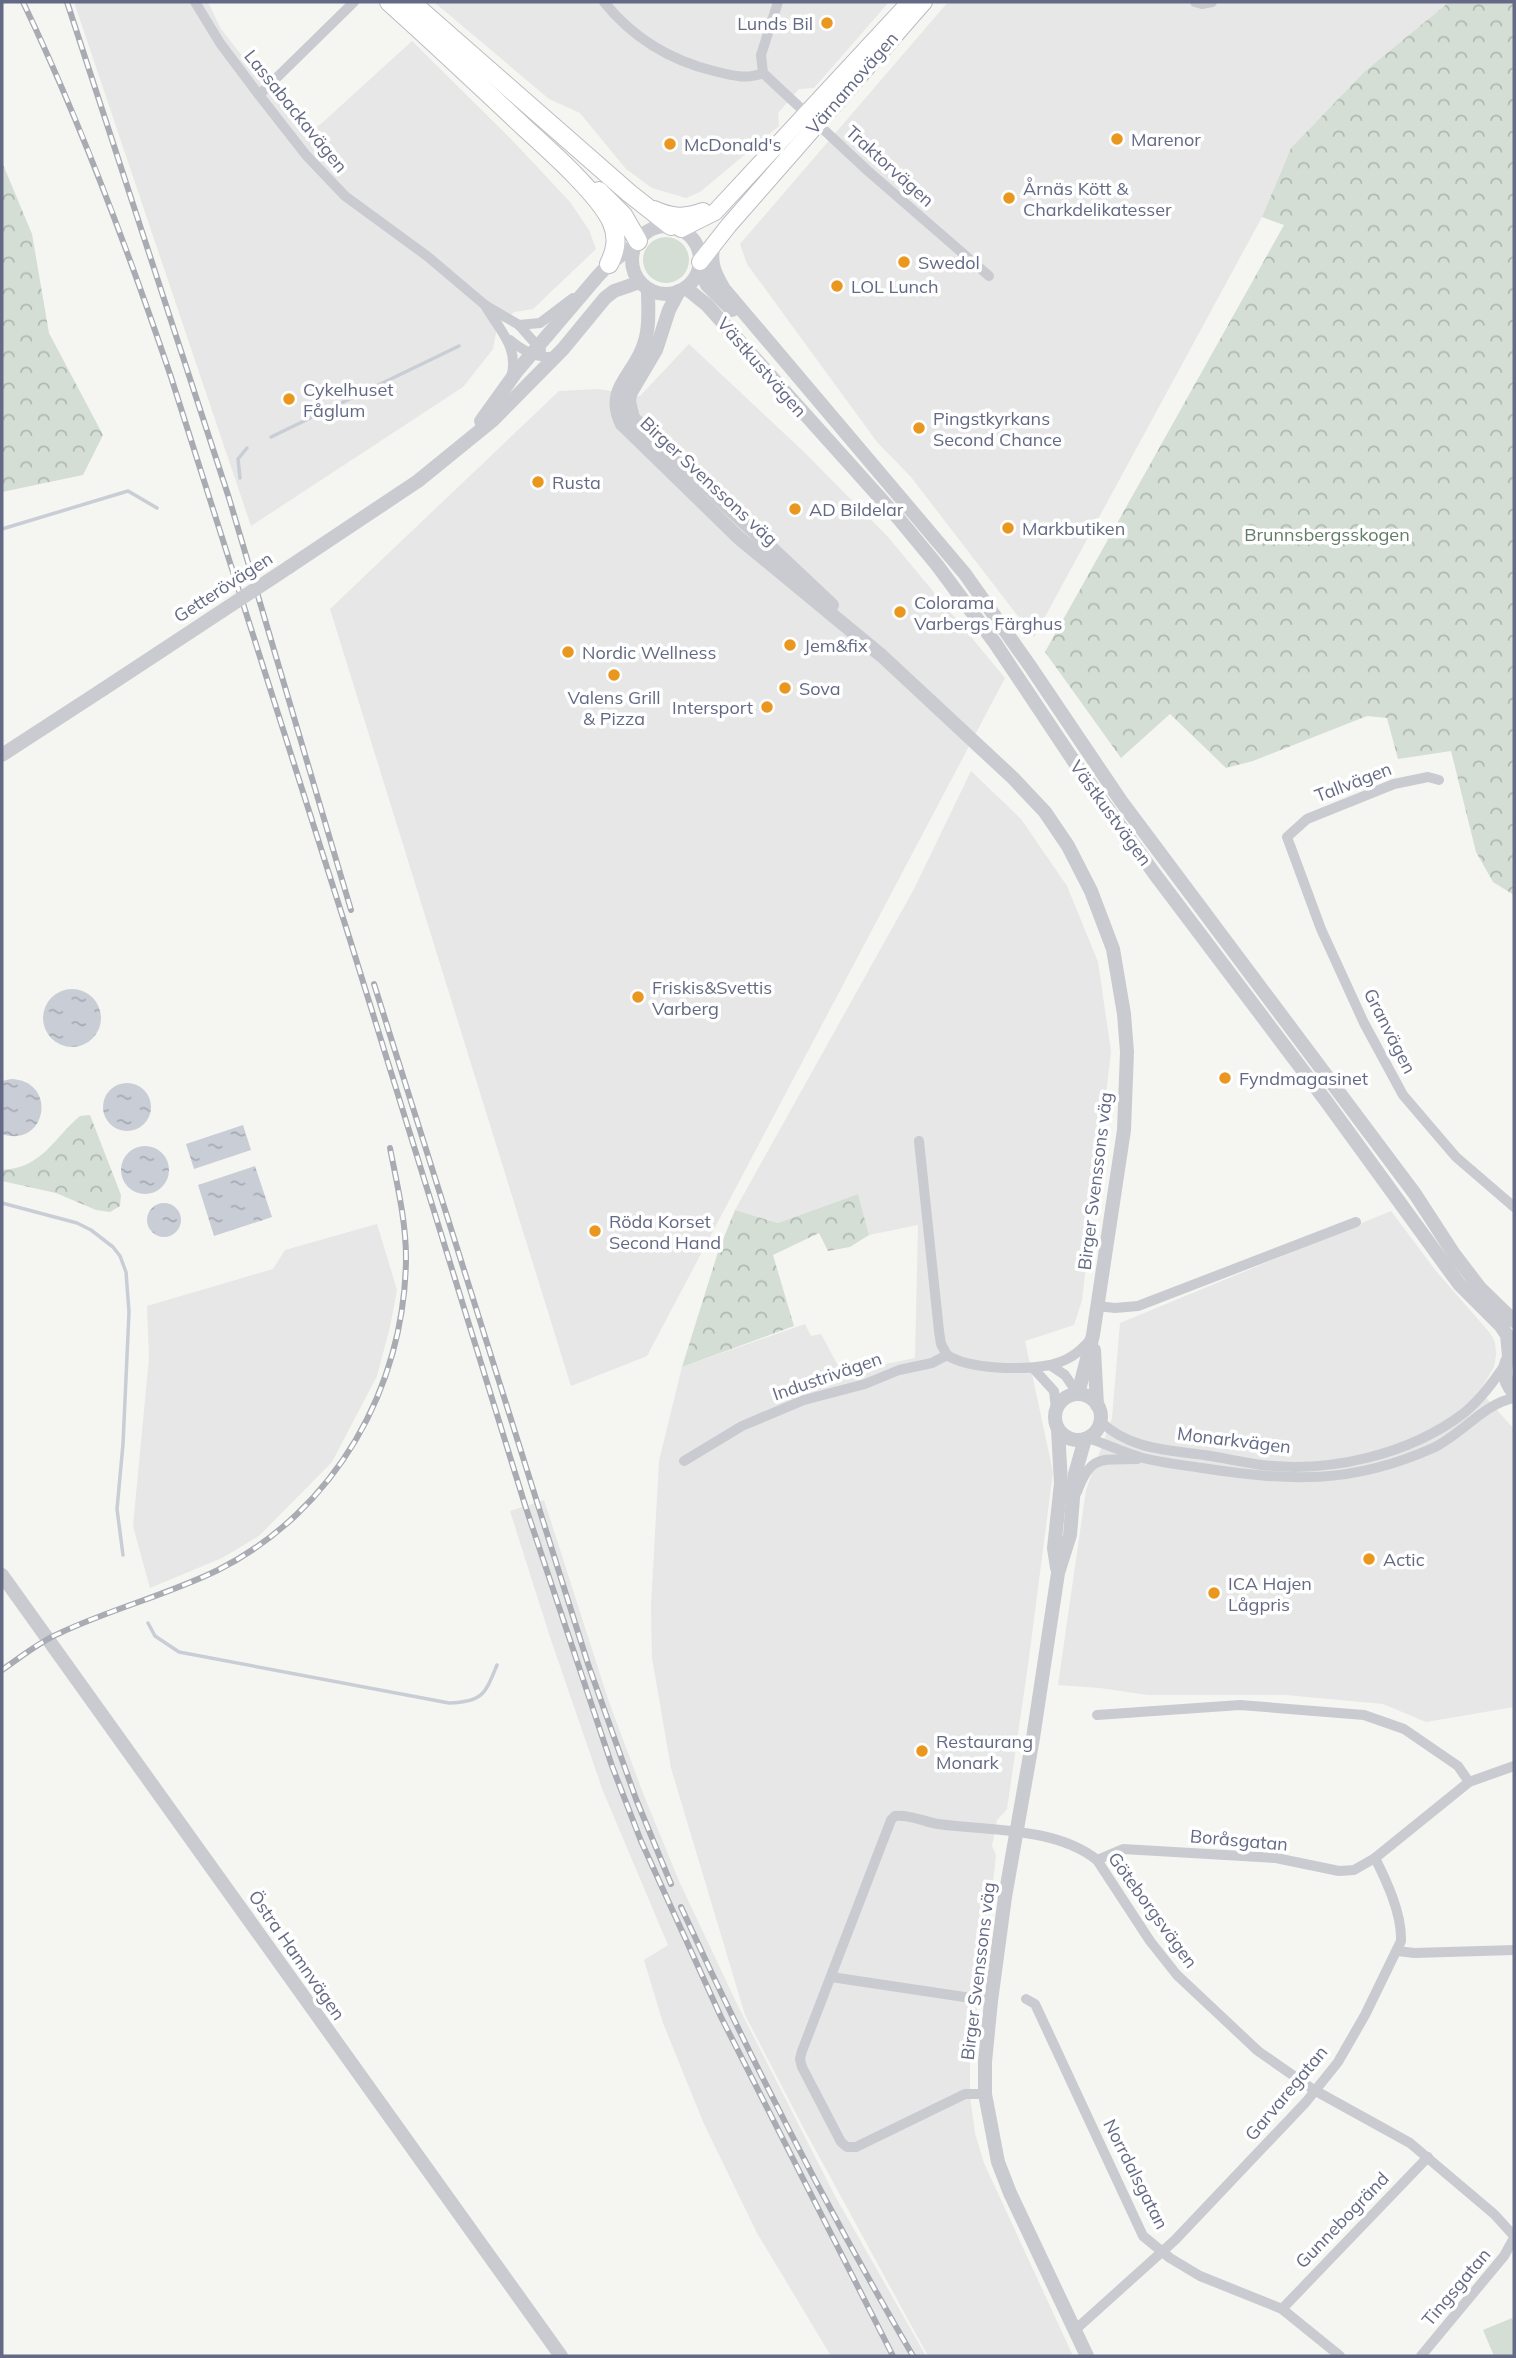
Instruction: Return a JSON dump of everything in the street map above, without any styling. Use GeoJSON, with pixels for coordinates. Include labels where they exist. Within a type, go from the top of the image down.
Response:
{"type":"FeatureCollection","features":[{"type":"Feature","properties":{"kind":"main road"},"geometry":{"type":"LineString","coordinates":[[389,2],[563,163],[616,205],[636,243]]}},
{"type":"Feature","properties":{"kind":"main road"},"geometry":{"type":"LineString","coordinates":[[411,2],[639,202],[676,228]]}},
{"type":"Feature","properties":{"kind":"main road","name":"Värnamovägen"},"geometry":{"type":"LineString","coordinates":[[699,265],[811,118],[910,2]]}},
{"type":"Feature","properties":{"kind":"main road","name":"Värnamovägen"},"geometry":{"type":"LineString","coordinates":[[639,202],[669,215],[693,215],[716,202],[811,118],[924,2]]}},
{"type":"Feature","properties":{"kind":"main road","name":"Värnamovägen"},"geometry":{"type":"LineString","coordinates":[[676,228],[715,212],[764,159]]}},
{"type":"Feature","properties":{"kind":"main road"},"geometry":{"type":"LineString","coordinates":[[563,163],[598,202],[612,224],[616,242],[603,271]]}},
{"type":"Feature","properties":{"kind":"street","name":"Lassabackavägen"},"geometry":{"type":"LineString","coordinates":[[195,2],[220,43],[259,95],[306,155],[345,196],[427,256],[485,305]]}},
{"type":"Feature","properties":{"kind":"street"},"geometry":{"type":"LineString","coordinates":[[259,95],[354,2]]}},
{"type":"Feature","properties":{"kind":"street"},"geometry":{"type":"LineString","coordinates":[[604,2],[632,32],[678,61],[740,77],[763,73],[761,55],[778,2]]}},
{"type":"Feature","properties":{"kind":"street"},"geometry":{"type":"LineString","coordinates":[[1195,2],[1212,2]]}},
{"type":"Feature","properties":{"kind":"street","name":"Traktorvägen"},"geometry":{"type":"LineString","coordinates":[[763,73],[868,171],[989,276]]}},
{"type":"Feature","properties":{"kind":"street"},"geometry":{"type":"LineString","coordinates":[[655,228],[676,228],[687,234],[697,246],[699,265],[694,279],[683,290],[663,294],[644,286],[635,276],[632,261],[636,243],[645,233],[655,228]]}},
{"type":"Feature","properties":{"kind":"street","name":"Getterövägen"},"geometry":{"type":"LineString","coordinates":[[2,755],[408,489],[461,447],[494,420],[544,356],[603,271],[636,243]]}},
{"type":"Feature","properties":{"kind":"street","name":"Västkustvägen"},"geometry":{"type":"LineString","coordinates":[[715,244],[712,257],[716,276],[779,355],[965,574],[1121,802],[1407,1182],[1479,1288],[1514,1321]]}},
{"type":"Feature","properties":{"kind":"street","name":"Västkustvägen"},"geometry":{"type":"LineString","coordinates":[[699,265],[703,279],[712,290],[779,355]]}},
{"type":"Feature","properties":{"kind":"street"},"geometry":{"type":"LineString","coordinates":[[519,325],[540,323],[603,271]]}},
{"type":"Feature","properties":{"kind":"street","name":"Getterövägen"},"geometry":{"type":"LineString","coordinates":[[461,447],[510,382],[544,356],[605,298],[614,291],[644,286]]}},
{"type":"Feature","properties":{"kind":"street","name":"Birger Svenssons väg"},"geometry":{"type":"LineString","coordinates":[[644,286],[647,333],[644,345],[618,390],[617,415],[621,424],[739,538],[882,656]]}},
{"type":"Feature","properties":{"kind":"street","name":"Västkustvägen"},"geometry":{"type":"LineString","coordinates":[[683,290],[707,305],[937,565],[988,633],[1154,873],[1326,1101],[1459,1284],[1501,1326],[1507,1335],[1510,1357],[1506,1379],[1514,1395]]}},
{"type":"Feature","properties":{"kind":"street","name":"Birger Svenssons väg"},"geometry":{"type":"LineString","coordinates":[[683,290],[670,310],[656,351],[630,394],[633,418],[818,591],[1045,812],[1068,846],[1091,891],[1105,927],[1112,949],[1124,1014],[1127,1080],[1124,1130],[1093,1335],[1078,1394]]}},
{"type":"Feature","properties":{"kind":"street"},"geometry":{"type":"LineString","coordinates":[[485,305],[519,325],[544,356]]}},
{"type":"Feature","properties":{"kind":"street"},"geometry":{"type":"LineString","coordinates":[[485,305],[496,324],[518,347],[544,356]]}},
{"type":"Feature","properties":{"kind":"street"},"geometry":{"type":"LineString","coordinates":[[508,338],[514,362],[510,382]]}},
{"type":"Feature","properties":{"kind":"street","name":"Tallvägen"},"geometry":{"type":"LineString","coordinates":[[1287,837],[1307,819],[1394,784],[1428,777],[1439,780]]}},
{"type":"Feature","properties":{"kind":"street","name":"Granvägen"},"geometry":{"type":"LineString","coordinates":[[1287,837],[1331,950],[1364,1023],[1403,1095],[1456,1157],[1514,1207]]}},
{"type":"Feature","properties":{"kind":"street"},"geometry":{"type":"LineString","coordinates":[[919,1141],[939,1331],[947,1354],[969,1364],[1033,1368],[1066,1361],[1075,1356],[1093,1335]]}},
{"type":"Feature","properties":{"kind":"street"},"geometry":{"type":"LineString","coordinates":[[1097,1306],[1138,1306],[1356,1222]]}},
{"type":"Feature","properties":{"kind":"street","name":"Birger Svenssons väg"},"geometry":{"type":"LineString","coordinates":[[1087,2356],[998,2162],[985,2094],[985,2062],[991,2001],[1058,1573],[1070,1535],[1078,1460],[1086,1439],[1096,1431],[1100,1421],[1093,1335]]}},
{"type":"Feature","properties":{"kind":"street","name":"Industrivägen"},"geometry":{"type":"LineString","coordinates":[[684,1461],[742,1426],[804,1400],[865,1384],[899,1370],[932,1363],[947,1354]]}},
{"type":"Feature","properties":{"kind":"street","name":"Monarkvägen"},"geometry":{"type":"LineString","coordinates":[[1100,1421],[1116,1435],[1146,1447],[1263,1465],[1330,1463],[1374,1455],[1428,1435],[1458,1417],[1477,1401],[1510,1357]]}},
{"type":"Feature","properties":{"kind":"street"},"geometry":{"type":"LineString","coordinates":[[1050,1365],[1065,1376],[1078,1394]]}},
{"type":"Feature","properties":{"kind":"street"},"geometry":{"type":"LineString","coordinates":[[1033,1368],[1054,1391],[1056,1409]]}},
{"type":"Feature","properties":{"kind":"street"},"geometry":{"type":"LineString","coordinates":[[1056,1409],[1068,1396],[1078,1394],[1089,1397],[1097,1405]]}},
{"type":"Feature","properties":{"kind":"street","name":"Monarkvägen"},"geometry":{"type":"LineString","coordinates":[[1086,1439],[1143,1458],[1256,1476],[1294,1479],[1340,1475],[1391,1463],[1434,1448],[1463,1430],[1501,1400],[1514,1395]]}},
{"type":"Feature","properties":{"kind":"street","name":"Birger Svenssons väg"},"geometry":{"type":"LineString","coordinates":[[1056,1409],[1061,1483],[1054,1548],[1058,1573]]}},
{"type":"Feature","properties":{"kind":"street"},"geometry":{"type":"LineString","coordinates":[[1058,1430],[1070,1439],[1086,1439]]}},
{"type":"Feature","properties":{"kind":"street","name":"Monarkvägen"},"geometry":{"type":"LineString","coordinates":[[1074,1502],[1083,1477],[1095,1462],[1143,1458]]}},
{"type":"Feature","properties":{"kind":"street","name":"Östra Hamnvägen"},"geometry":{"type":"LineString","coordinates":[[2,1575],[561,2356]]}},
{"type":"Feature","properties":{"kind":"street"},"geometry":{"type":"LineString","coordinates":[[1097,1715],[1240,1705],[1364,1715],[1404,1729],[1458,1766],[1469,1782]]}},
{"type":"Feature","properties":{"kind":"street"},"geometry":{"type":"LineString","coordinates":[[1514,1766],[1469,1782],[1375,1858],[1384,1876],[1401,1930],[1398,1951],[1414,1953],[1514,1950]]}},
{"type":"Feature","properties":{"kind":"street","name":"Göteborgsvägen"},"geometry":{"type":"LineString","coordinates":[[831,1977],[891,1820],[895,1816],[962,1827],[1017,1832],[1070,1844],[1097,1860],[1150,1941],[1177,1975],[1258,2051],[1314,2090],[1390,2130],[1428,2157],[1494,2214],[1514,2237]]}},
{"type":"Feature","properties":{"kind":"street","name":"Boråsgatan"},"geometry":{"type":"LineString","coordinates":[[1097,1860],[1123,1849],[1276,1858],[1339,1871],[1354,1870],[1375,1858]]}},
{"type":"Feature","properties":{"kind":"street","name":"Garvaregatan"},"geometry":{"type":"LineString","coordinates":[[1075,2330],[1161,2252],[1306,2102],[1338,2062],[1398,1951]]}},
{"type":"Feature","properties":{"kind":"street"},"geometry":{"type":"LineString","coordinates":[[985,2094],[965,2094],[856,2147],[848,2147],[841,2142],[800,2059],[831,1977],[991,2001]]}},
{"type":"Feature","properties":{"kind":"street","name":"Norrdalsgatan"},"geometry":{"type":"LineString","coordinates":[[1027,1999],[1035,2004],[1143,2236],[1161,2252],[1216,2284],[1282,2309],[1340,2356]]}},
{"type":"Feature","properties":{"kind":"street","name":"Gunnebogränd"},"geometry":{"type":"LineString","coordinates":[[1282,2309],[1428,2157]]}},
{"type":"Feature","properties":{"kind":"street","name":"Tingsgatan"},"geometry":{"type":"LineString","coordinates":[[1421,2356],[1504,2256],[1514,2237]]}},
{"type":"Feature","properties":{"kind":"shaded area"},"geometry":{"type":"Polygon","coordinates":[[[74,2],[208,2],[221,29],[303,134],[321,124],[412,41],[570,202],[589,230],[596,249],[533,309],[514,312],[497,327],[493,349],[463,387],[251,526],[74,2]]]}},
{"type":"Feature","properties":{"kind":"shaded area"},"geometry":{"type":"Polygon","coordinates":[[[434,2],[889,2],[814,88],[799,89],[778,113],[779,126],[700,192],[686,198],[652,188],[626,169],[580,113],[549,99],[434,2]]]}},
{"type":"Feature","properties":{"kind":"shaded area"},"geometry":{"type":"Polygon","coordinates":[[[948,2],[1449,2],[1364,72],[1291,148],[1262,217],[1034,637],[911,477],[877,442],[747,264],[740,244],[948,2]]]}},
{"type":"Feature","properties":{"kind":"shaded area"},"geometry":{"type":"Polygon","coordinates":[[[689,344],[805,453],[888,537],[1005,678],[647,1356],[571,1386],[330,609],[559,391],[599,389],[640,396],[689,344]]]}},
{"type":"Feature","properties":{"kind":"shaded area"},"geometry":{"type":"Polygon","coordinates":[[[971,771],[1021,819],[1067,886],[1098,962],[1111,1051],[1082,1300],[1074,1325],[1025,1341],[1053,1472],[1007,1809],[997,1820],[992,1846],[996,1855],[981,1988],[970,2048],[970,2096],[975,2133],[984,2163],[1073,2356],[928,2356],[745,2015],[671,1768],[652,1658],[651,1606],[659,1461],[682,1367],[805,1324],[811,1336],[821,1334],[842,1373],[915,1358],[918,1225],[869,1235],[858,1194],[778,1223],[735,1210],[914,889],[971,771]]]}},
{"type":"Feature","properties":{"kind":"shaded area"},"geometry":{"type":"Polygon","coordinates":[[[1391,1211],[1495,1342],[1494,1367],[1480,1391],[1514,1429],[1514,1707],[1426,1722],[1383,1704],[1286,1695],[1148,1695],[1058,1685],[1086,1490],[1112,1418],[1120,1323],[1391,1211]]]}},
{"type":"Feature","properties":{"kind":"shaded area"},"geometry":{"type":"Polygon","coordinates":[[[377,1224],[397,1290],[377,1376],[332,1462],[259,1536],[222,1558],[150,1588],[133,1526],[149,1358],[147,1306],[273,1269],[285,1250],[377,1224]]]}},
{"type":"Feature","properties":{"kind":"shaded area"},"geometry":{"type":"Polygon","coordinates":[[[544,1500],[609,1702],[679,1881],[738,2006],[835,2196],[926,2356],[831,2356],[757,2233],[704,2124],[663,2023],[644,1960],[668,1945],[603,1791],[510,1511],[544,1500]]]}},
{"type":"Feature","properties":{"kind":"green space","name":"Brunnsbergsskogen"},"geometry":{"type":"Polygon","coordinates":[[[1449,2],[1514,2],[1514,895],[1493,882],[1476,852],[1451,751],[1398,759],[1387,718],[1367,716],[1253,761],[1226,768],[1170,714],[1121,758],[1045,652],[1284,225],[1262,217],[1291,148],[1364,72],[1449,2]]]}},
{"type":"Feature","properties":{"kind":"green space"},"geometry":{"type":"Polygon","coordinates":[[[2,162],[32,234],[49,333],[103,435],[83,475],[2,492],[2,162]]]}},
{"type":"Feature","properties":{"kind":"green space"},"geometry":{"type":"Polygon","coordinates":[[[666,237],[682,244],[689,260],[682,276],[666,283],[650,276],[643,260],[650,244],[666,237]]]}},
{"type":"Feature","properties":{"kind":"green space"},"geometry":{"type":"Polygon","coordinates":[[[90,1115],[121,1195],[120,1206],[110,1212],[96,1210],[56,1193],[2,1181],[2,1170],[16,1168],[37,1158],[80,1116],[90,1115]]]}},
{"type":"Feature","properties":{"kind":"green space"},"geometry":{"type":"Polygon","coordinates":[[[858,1194],[869,1235],[850,1247],[828,1251],[819,1233],[773,1255],[794,1326],[682,1367],[718,1252],[735,1210],[778,1223],[858,1194]]]}},
{"type":"Feature","properties":{"kind":"green space"},"geometry":{"type":"Polygon","coordinates":[[[1512,2318],[1514,2356],[1494,2356],[1483,2330],[1512,2318]]]}},
{"type":"Feature","properties":{"kind":"water"},"geometry":{"type":"Polygon","coordinates":[[[72,989],[83,991],[96,1002],[101,1018],[99,1029],[88,1042],[72,1047],[61,1045],[48,1034],[43,1018],[45,1007],[56,994],[72,989]]]}},
{"type":"Feature","properties":{"kind":"water"},"geometry":{"type":"Polygon","coordinates":[[[11,1079],[26,1083],[36,1091],[41,1101],[37,1124],[29,1132],[17,1136],[2,1134],[2,1081],[11,1079]]]}},
{"type":"Feature","properties":{"kind":"water"},"geometry":{"type":"Polygon","coordinates":[[[127,1083],[144,1090],[151,1107],[144,1124],[127,1131],[110,1124],[103,1107],[110,1090],[127,1083]]]}},
{"type":"Feature","properties":{"kind":"water"},"geometry":{"type":"Polygon","coordinates":[[[243,1125],[251,1150],[194,1169],[186,1144],[243,1125]]]}},
{"type":"Feature","properties":{"kind":"water"},"geometry":{"type":"Polygon","coordinates":[[[145,1146],[162,1153],[169,1170],[162,1187],[145,1194],[128,1187],[121,1170],[128,1153],[145,1146]]]}},
{"type":"Feature","properties":{"kind":"water"},"geometry":{"type":"Polygon","coordinates":[[[255,1166],[272,1217],[214,1236],[198,1185],[255,1166]]]}},
{"type":"Feature","properties":{"kind":"water"},"geometry":{"type":"Polygon","coordinates":[[[164,1203],[176,1208],[181,1220],[176,1232],[164,1237],[152,1232],[147,1220],[152,1208],[164,1203]]]}},
{"type":"Feature","properties":{"kind":"waterway"},"geometry":{"type":"LineString","coordinates":[[271,437],[459,346]]}},
{"type":"Feature","properties":{"kind":"waterway"},"geometry":{"type":"LineString","coordinates":[[240,478],[238,459],[247,448]]}},
{"type":"Feature","properties":{"kind":"waterway"},"geometry":{"type":"LineString","coordinates":[[2,529],[128,491],[157,508]]}},
{"type":"Feature","properties":{"kind":"waterway"},"geometry":{"type":"LineString","coordinates":[[2,1203],[77,1223],[91,1230],[113,1247],[126,1272],[129,1312],[117,1509],[123,1555]]}},
{"type":"Feature","properties":{"kind":"waterway"},"geometry":{"type":"LineString","coordinates":[[148,1623],[155,1636],[179,1652],[449,1703],[476,1698],[486,1690],[497,1665]]}},
{"type":"Feature","properties":{"kind":"railway"},"geometry":{"type":"LineString","coordinates":[[23,2],[103,187],[171,377],[351,943],[525,1505],[612,1766],[641,1841],[721,2017],[893,2356]]}},
{"type":"Feature","properties":{"kind":"railway"},"geometry":{"type":"LineString","coordinates":[[67,2],[229,498],[351,910]]}},
{"type":"Feature","properties":{"kind":"railway"},"geometry":{"type":"LineString","coordinates":[[374,984],[588,1664],[636,1799],[671,1884]]}},
{"type":"Feature","properties":{"kind":"railway"},"geometry":{"type":"LineString","coordinates":[[2,1670],[37,1645],[60,1633],[218,1570],[260,1545],[297,1514],[329,1479],[355,1440],[377,1398],[393,1353],[402,1306],[406,1244],[390,1148]]}},
{"type":"Feature","properties":{"kind":"railway"},"geometry":{"type":"LineString","coordinates":[[681,1907],[791,2134],[913,2356]]}},
{"type":"Feature","properties":{"kind":"place","name":"Lunds Bil"},"geometry":{"type":"Point","coordinates":[827,23]}},
{"type":"Feature","properties":{"kind":"place","name":"Marenor"},"geometry":{"type":"Point","coordinates":[1117,139]}},
{"type":"Feature","properties":{"kind":"place","name":"McDonald's"},"geometry":{"type":"Point","coordinates":[670,144]}},
{"type":"Feature","properties":{"kind":"place","name":"Årnäs Kött & Charkdelikatesser"},"geometry":{"type":"Point","coordinates":[1009,198]}},
{"type":"Feature","properties":{"kind":"place","name":"Swedol"},"geometry":{"type":"Point","coordinates":[904,262]}},
{"type":"Feature","properties":{"kind":"place","name":"LOL Lunch"},"geometry":{"type":"Point","coordinates":[837,286]}},
{"type":"Feature","properties":{"kind":"place","name":"Cykelhuset Fåglum"},"geometry":{"type":"Point","coordinates":[289,399]}},
{"type":"Feature","properties":{"kind":"place","name":"Pingstkyrkans Second Chance"},"geometry":{"type":"Point","coordinates":[919,428]}},
{"type":"Feature","properties":{"kind":"place","name":"Rusta"},"geometry":{"type":"Point","coordinates":[538,482]}},
{"type":"Feature","properties":{"kind":"place","name":"AD Bildelar"},"geometry":{"type":"Point","coordinates":[795,509]}},
{"type":"Feature","properties":{"kind":"place","name":"Markbutiken"},"geometry":{"type":"Point","coordinates":[1008,528]}},
{"type":"Feature","properties":{"kind":"place","name":"Colorama Varbergs Färghus"},"geometry":{"type":"Point","coordinates":[900,612]}},
{"type":"Feature","properties":{"kind":"place","name":"Jem&fix"},"geometry":{"type":"Point","coordinates":[790,645]}},
{"type":"Feature","properties":{"kind":"place","name":"Nordic Wellness"},"geometry":{"type":"Point","coordinates":[568,652]}},
{"type":"Feature","properties":{"kind":"place","name":"Valens Grill & Pizza"},"geometry":{"type":"Point","coordinates":[614,675]}},
{"type":"Feature","properties":{"kind":"place","name":"Sova"},"geometry":{"type":"Point","coordinates":[785,688]}},
{"type":"Feature","properties":{"kind":"place","name":"Intersport"},"geometry":{"type":"Point","coordinates":[767,707]}},
{"type":"Feature","properties":{"kind":"place","name":"Friskis&Svettis Varberg"},"geometry":{"type":"Point","coordinates":[638,997]}},
{"type":"Feature","properties":{"kind":"place","name":"Fyndmagasinet"},"geometry":{"type":"Point","coordinates":[1225,1078]}},
{"type":"Feature","properties":{"kind":"place","name":"Röda Korset Second Hand"},"geometry":{"type":"Point","coordinates":[595,1231]}},
{"type":"Feature","properties":{"kind":"place","name":"Actic"},"geometry":{"type":"Point","coordinates":[1369,1559]}},
{"type":"Feature","properties":{"kind":"place","name":"ICA Hajen Lågpris"},"geometry":{"type":"Point","coordinates":[1214,1593]}},
{"type":"Feature","properties":{"kind":"place","name":"Restaurang Monark"},"geometry":{"type":"Point","coordinates":[922,1751]}}]}
